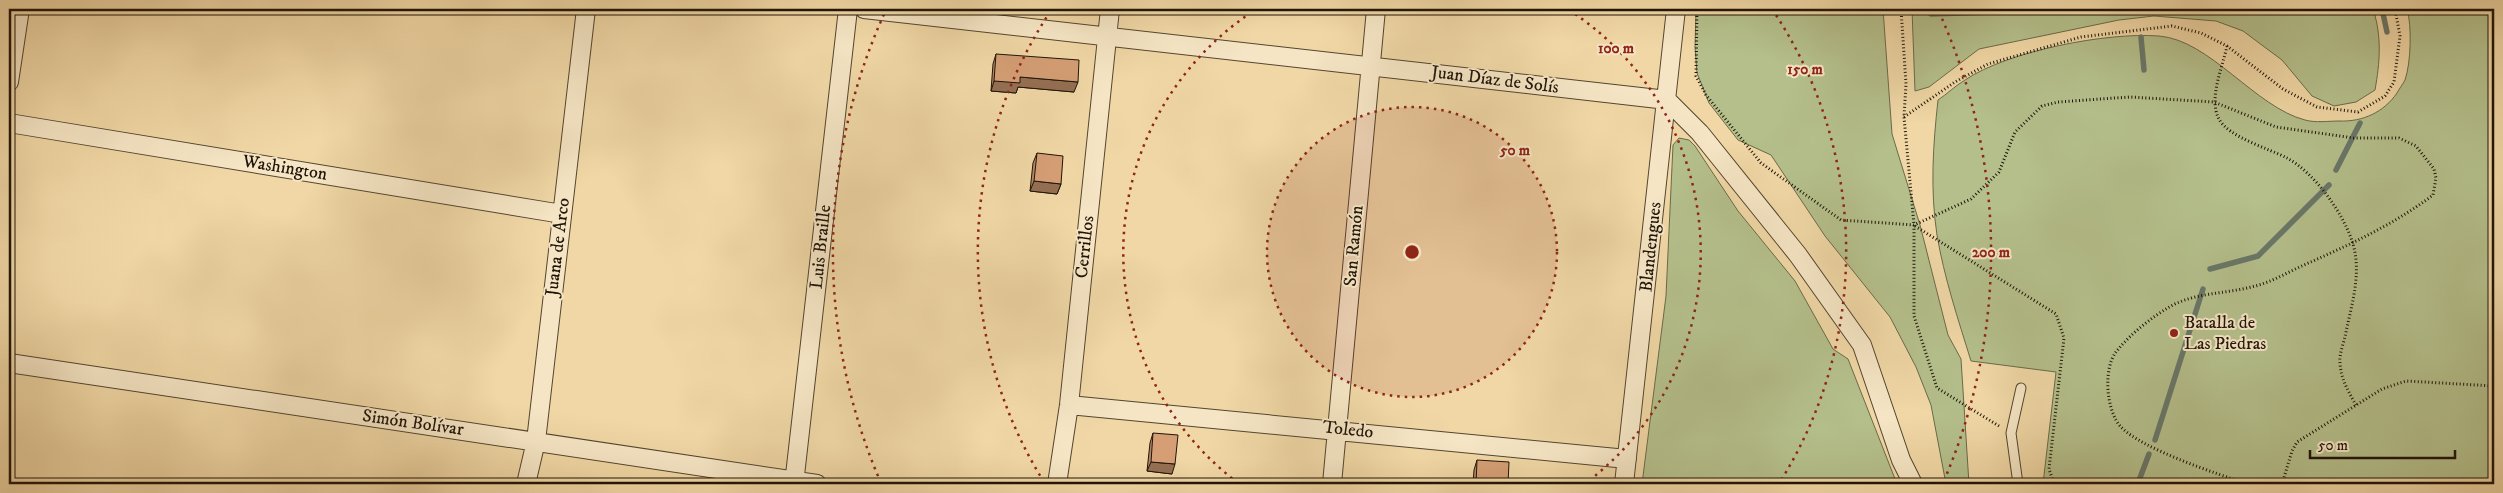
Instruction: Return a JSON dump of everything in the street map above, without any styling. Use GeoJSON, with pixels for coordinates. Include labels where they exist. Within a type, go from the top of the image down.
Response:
{"type":"FeatureCollection","features":[{"type":"Feature","properties":{"kind":"street"},"geometry":{"type":"LineString","coordinates":[[9,82],[20,9]]}},
{"type":"Feature","properties":{"kind":"street","name":"Juana de Arco"},"geometry":{"type":"LineString","coordinates":[[526,484],[536,441],[586,9]]}},
{"type":"Feature","properties":{"kind":"street","name":"Luis Braille"},"geometry":{"type":"LineString","coordinates":[[794,482],[848,9]]}},
{"type":"Feature","properties":{"kind":"street","name":"Juan Díaz de Solís"},"geometry":{"type":"LineString","coordinates":[[864,9],[1667,100]]}},
{"type":"Feature","properties":{"kind":"street","name":"Cerrillos"},"geometry":{"type":"LineString","coordinates":[[1057,484],[1069,404],[1110,9]]}},
{"type":"Feature","properties":{"kind":"street","name":"San Ramón"},"geometry":{"type":"LineString","coordinates":[[1332,484],[1376,9]]}},
{"type":"Feature","properties":{"kind":"street","name":"Blandengues"},"geometry":{"type":"LineString","coordinates":[[1624,484],[1676,9]]}},
{"type":"Feature","properties":{"kind":"street"},"geometry":{"type":"LineString","coordinates":[[1667,100],[1700,133],[1798,256],[1862,345],[1900,460],[1912,484]]}},
{"type":"Feature","properties":{"kind":"street","name":"Washington"},"geometry":{"type":"LineString","coordinates":[[9,123],[562,214]]}},
{"type":"Feature","properties":{"kind":"street","name":"Simón Bolívar"},"geometry":{"type":"LineString","coordinates":[[9,363],[817,484]]}},
{"type":"Feature","properties":{"kind":"street","name":"Toledo"},"geometry":{"type":"LineString","coordinates":[[1069,404],[1627,459]]}},
{"type":"Feature","properties":{"kind":"lane"},"geometry":{"type":"LineString","coordinates":[[2018,484],[2011,433],[2021,388]]}},
{"type":"Feature","properties":{"kind":"path"},"geometry":{"type":"LineString","coordinates":[[1697,9],[1696,76],[1706,95],[1761,163],[1841,220],[1914,225],[2056,314],[2064,338],[2049,470],[2054,484]]}},
{"type":"Feature","properties":{"kind":"path"},"geometry":{"type":"LineString","coordinates":[[1901,9],[1906,84],[1904,117],[1914,225],[1914,316],[1937,388],[2011,433]]}},
{"type":"Feature","properties":{"kind":"path"},"geometry":{"type":"LineString","coordinates":[[1904,117],[1955,82],[1988,64],[2082,37],[2172,26],[2201,33],[2227,46],[2283,89],[2318,107],[2358,112],[2385,96],[2394,82],[2400,36],[2395,9]]}},
{"type":"Feature","properties":{"kind":"path"},"geometry":{"type":"LineString","coordinates":[[2227,46],[2214,102],[2219,120],[2231,131],[2290,160],[2320,187],[2331,199],[2353,243],[2358,267],[2339,361],[2342,381],[2356,405]]}},
{"type":"Feature","properties":{"kind":"path"},"geometry":{"type":"LineString","coordinates":[[1914,225],[1971,199],[1999,172],[2015,132],[2042,106],[2058,102],[2130,97],[2214,102],[2276,127],[2354,138],[2399,138],[2416,146],[2434,169],[2436,178],[2433,195],[2404,217],[2353,243],[2256,286],[2196,296],[2172,306],[2140,328],[2115,353],[2107,390],[2112,409],[2120,426],[2137,439],[2248,484]]}},
{"type":"Feature","properties":{"kind":"path"},"geometry":{"type":"LineString","coordinates":[[2282,484],[2292,451],[2297,442],[2382,389],[2406,381],[2494,386]]}},
{"type":"Feature","properties":{"kind":"path"},"geometry":{"type":"LineString","coordinates":[[2108,484],[2109,482],[2117,484]]}},
{"type":"Feature","properties":{"kind":"green space"},"geometry":{"type":"Polygon","coordinates":[[[1696,9],[1883,9],[1892,134],[1920,225],[1948,335],[1961,359],[1969,484],[1946,484],[1931,405],[1916,367],[1890,317],[1825,236],[1771,155],[1738,140],[1709,103],[1697,73],[1695,47],[1696,9]]]}},
{"type":"Feature","properties":{"kind":"green space"},"geometry":{"type":"Polygon","coordinates":[[[1912,9],[2373,9],[2379,39],[2377,80],[2375,90],[2356,102],[2334,106],[2312,96],[2282,60],[2243,31],[2216,21],[2154,16],[2119,20],[1979,49],[1929,87],[1915,91],[1912,9]]]}},
{"type":"Feature","properties":{"kind":"green space"},"geometry":{"type":"Polygon","coordinates":[[[2407,9],[2494,9],[2494,484],[2043,484],[2056,372],[1971,361],[1947,282],[1937,235],[1933,168],[1938,100],[1961,82],[1984,70],[2006,60],[2032,52],[2113,37],[2159,36],[2178,40],[2196,49],[2286,113],[2313,121],[2356,120],[2364,118],[2386,106],[2405,80],[2409,64],[2410,44],[2410,24],[2407,9]]]}},
{"type":"Feature","properties":{"kind":"green space"},"geometry":{"type":"Polygon","coordinates":[[[1679,138],[1689,140],[1695,146],[1738,211],[1795,281],[1833,349],[1848,359],[1897,484],[1642,484],[1666,296],[1673,145],[1679,138]]]}},
{"type":"Feature","properties":{"kind":"building"},"geometry":{"type":"Polygon","coordinates":[[[996,54],[1079,60],[1078,82],[1020,77],[1020,83],[994,81],[996,54]]]}},
{"type":"Feature","properties":{"kind":"building"},"geometry":{"type":"Polygon","coordinates":[[[1037,153],[1063,156],[1061,184],[1034,181],[1037,153]]]}},
{"type":"Feature","properties":{"kind":"building"},"geometry":{"type":"Polygon","coordinates":[[[1153,433],[1178,435],[1175,464],[1151,462],[1153,433]]]}},
{"type":"Feature","properties":{"kind":"building"},"geometry":{"type":"Polygon","coordinates":[[[1477,460],[1509,462],[1508,484],[1476,484],[1477,460]]]}},
{"type":"Feature","properties":{"kind":"waterway"},"geometry":{"type":"LineString","coordinates":[[1928,9],[1931,14],[2085,9]]}},
{"type":"Feature","properties":{"kind":"waterway"},"geometry":{"type":"LineString","coordinates":[[2382,9],[2387,32]]}},
{"type":"Feature","properties":{"kind":"waterway"},"geometry":{"type":"LineString","coordinates":[[2141,37],[2144,70]]}},
{"type":"Feature","properties":{"kind":"waterway"},"geometry":{"type":"LineString","coordinates":[[2336,170],[2360,123]]}},
{"type":"Feature","properties":{"kind":"waterway"},"geometry":{"type":"LineString","coordinates":[[2210,269],[2258,256],[2329,185]]}},
{"type":"Feature","properties":{"kind":"waterway"},"geometry":{"type":"LineString","coordinates":[[2155,440],[2203,289]]}},
{"type":"Feature","properties":{"kind":"waterway"},"geometry":{"type":"LineString","coordinates":[[2138,483],[2149,454]]}},
{"type":"Feature","properties":{"kind":"place","name":"Batalla de Las Piedras"},"geometry":{"type":"Point","coordinates":[2174,333]}}]}
